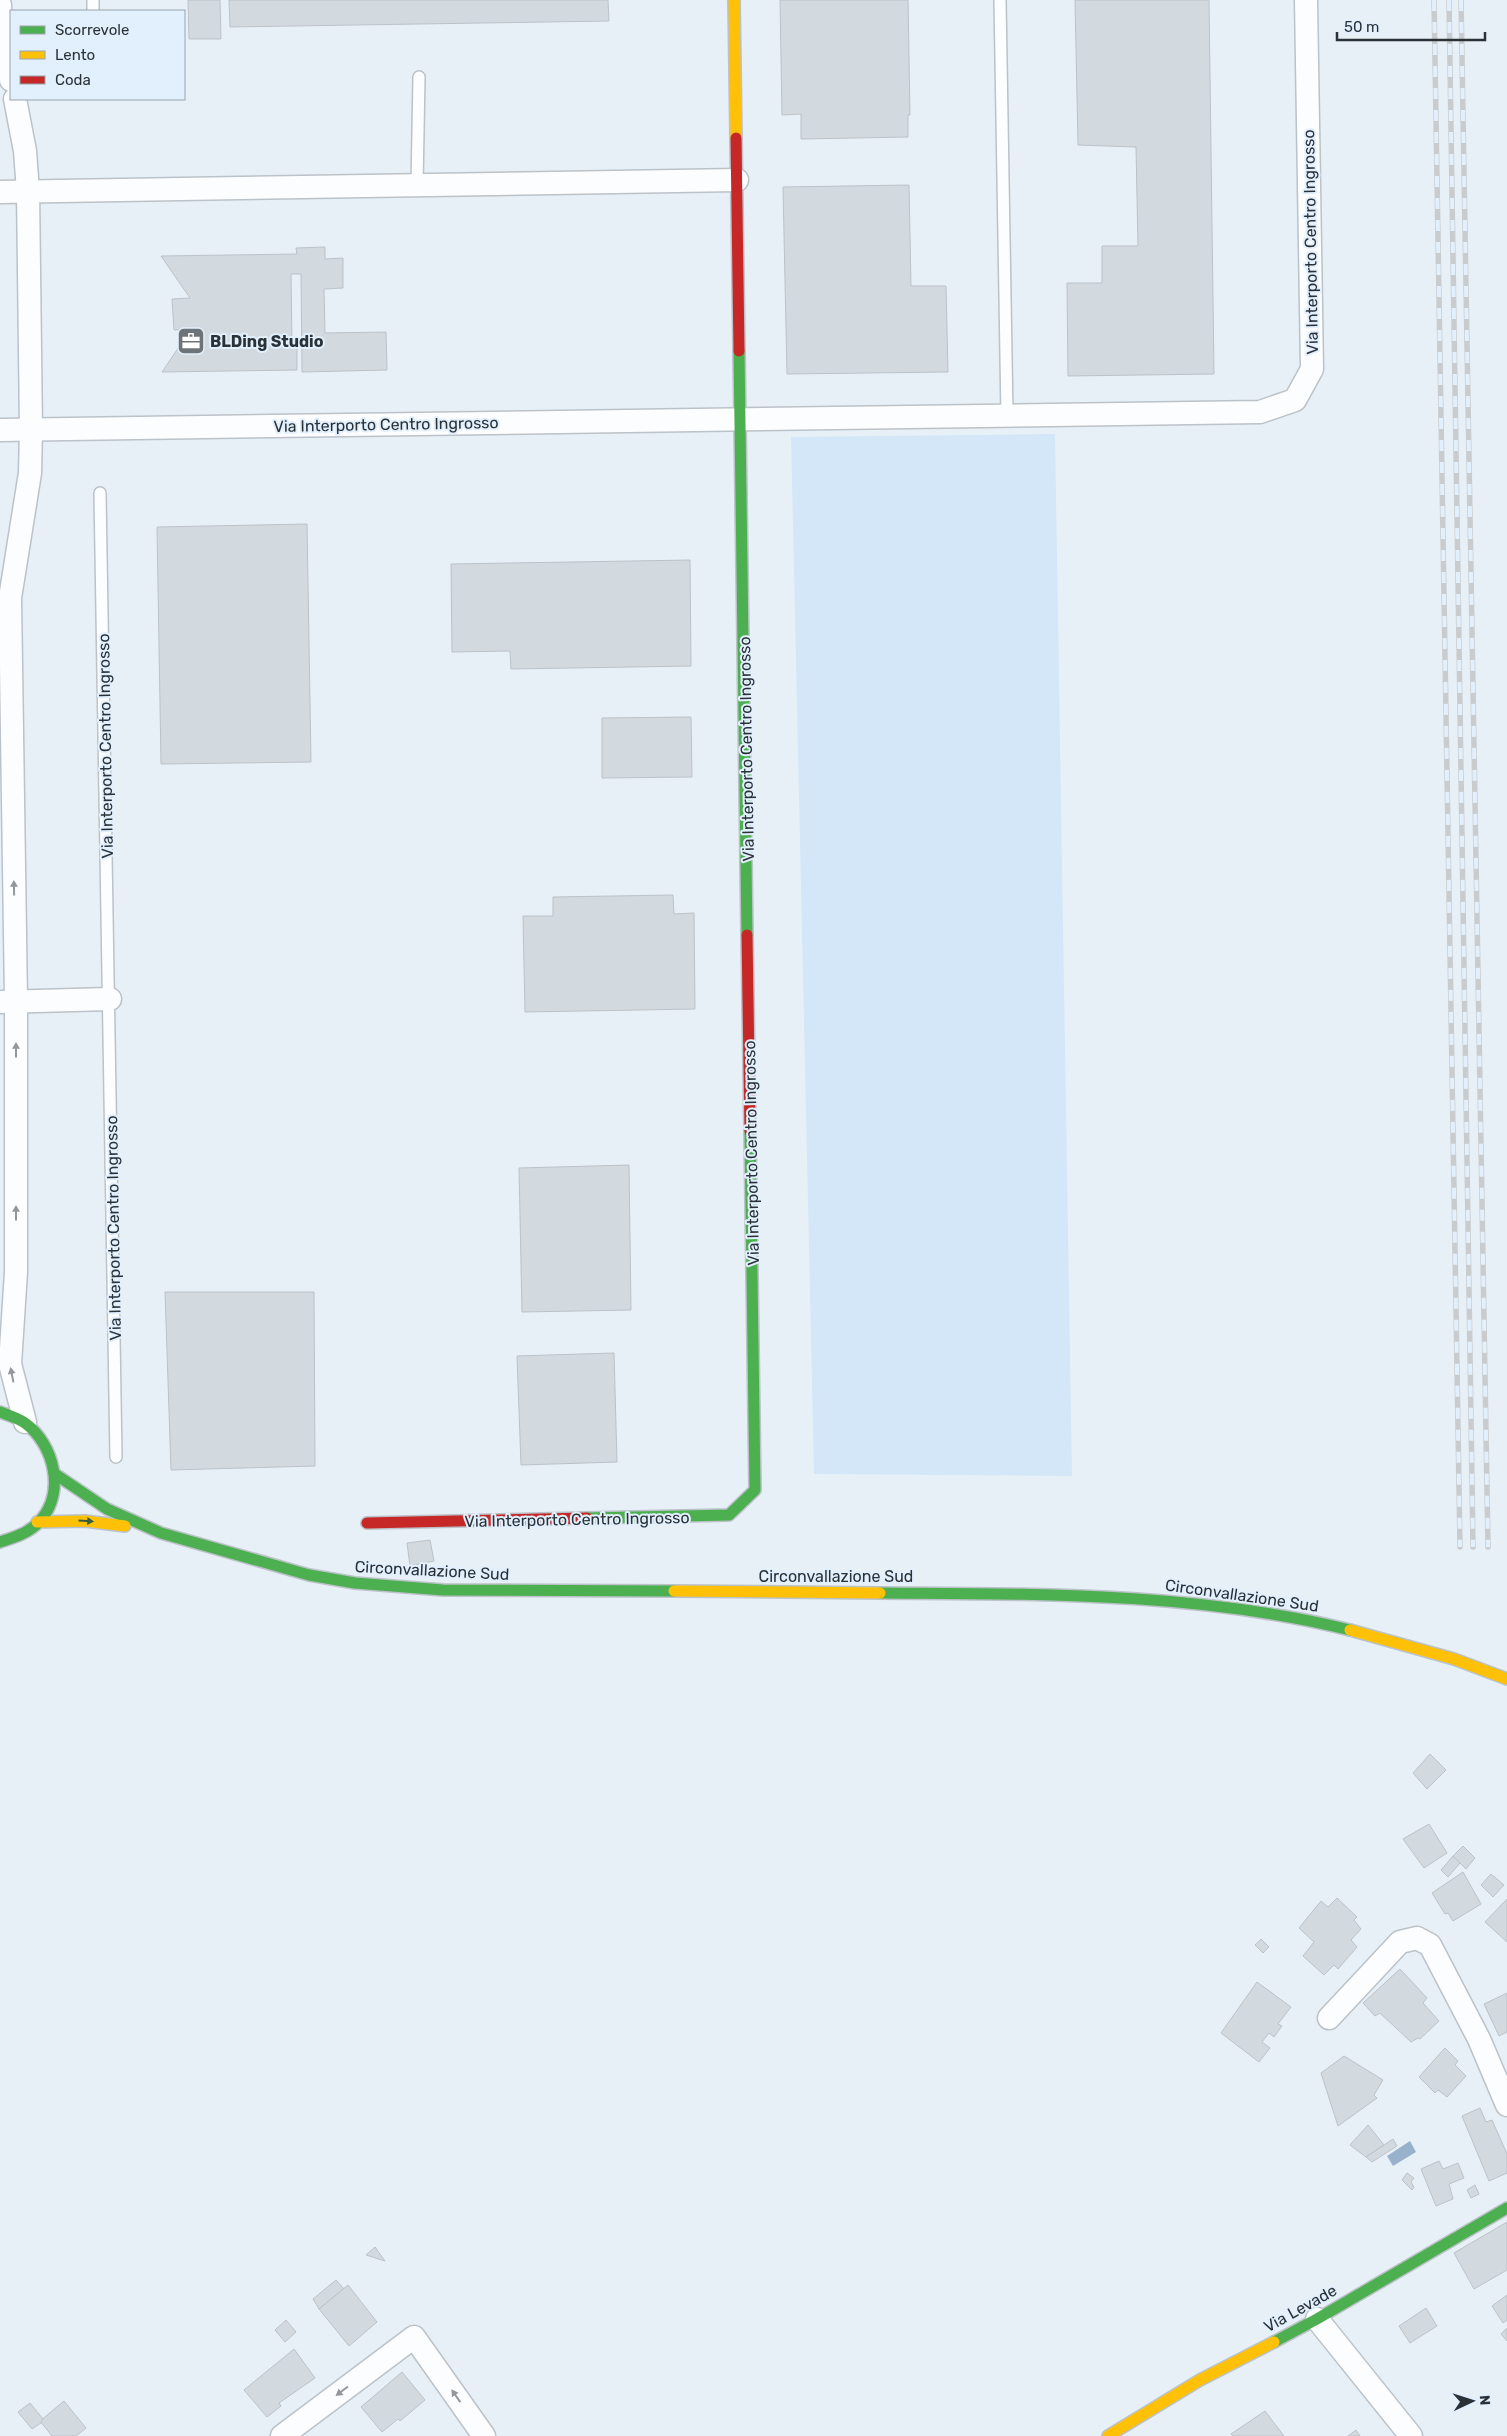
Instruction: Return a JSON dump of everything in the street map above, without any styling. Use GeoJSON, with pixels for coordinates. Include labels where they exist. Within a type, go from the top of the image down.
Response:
{"type":"FeatureCollection","features":[{"type":"Feature","properties":{"kind":"street","name":"Via Interporto Centro Ingrosso"},"geometry":{"type":"LineString","coordinates":[[368,1523],[729,1515],[755,1490],[742,419],[734,0]]}},
{"type":"Feature","properties":{"kind":"street","name":"Via Interporto Centro Ingrosso"},"geometry":{"type":"LineString","coordinates":[[0,430],[1260,412],[1295,400],[1312,369],[1306,0]]}},
{"type":"Feature","properties":{"kind":"street"},"geometry":{"type":"LineString","coordinates":[[0,5],[1,28],[10,75]]}},
{"type":"Feature","properties":{"kind":"street"},"geometry":{"type":"LineString","coordinates":[[15,100],[25,151],[28,191],[31,430],[30,473],[10,598],[8,1002],[16,1272],[10,1364],[25,1422]]}},
{"type":"Feature","properties":{"kind":"street"},"geometry":{"type":"LineString","coordinates":[[0,192],[737,180]]}},
{"type":"Feature","properties":{"kind":"street"},"geometry":{"type":"LineString","coordinates":[[8,1002],[110,999]]}},
{"type":"Feature","properties":{"kind":"street"},"geometry":{"type":"LineString","coordinates":[[0,1412],[25,1422],[37,1432],[46,1444],[55,1474],[48,1508],[38,1522],[24,1534],[0,1542]]}},
{"type":"Feature","properties":{"kind":"street"},"geometry":{"type":"LineString","coordinates":[[55,1474],[107,1510],[161,1533]]}},
{"type":"Feature","properties":{"kind":"street"},"geometry":{"type":"LineString","coordinates":[[38,1522],[86,1521],[161,1533]]}},
{"type":"Feature","properties":{"kind":"street","name":"Circonvallazione Sud"},"geometry":{"type":"LineString","coordinates":[[161,1533],[309,1575],[394,1588],[1063,1594],[1159,1600],[1226,1607],[1348,1628],[1426,1650],[1507,1679]]}},
{"type":"Feature","properties":{"kind":"street"},"geometry":{"type":"LineString","coordinates":[[1329,2018],[1400,1942],[1417,1938],[1430,1945],[1479,2039],[1507,2105]]}},
{"type":"Feature","properties":{"kind":"street","name":"Via Levade"},"geometry":{"type":"LineString","coordinates":[[1108,2436],[1200,2380],[1317,2319],[1507,2208]]}},
{"type":"Feature","properties":{"kind":"street"},"geometry":{"type":"LineString","coordinates":[[1317,2319],[1411,2436]]}},
{"type":"Feature","properties":{"kind":"street"},"geometry":{"type":"LineString","coordinates":[[282,2436],[414,2337],[484,2436]]}},
{"type":"Feature","properties":{"kind":"lane"},"geometry":{"type":"LineString","coordinates":[[1000,0],[1007,416]]}},
{"type":"Feature","properties":{"kind":"lane"},"geometry":{"type":"LineString","coordinates":[[417,185],[419,77]]}},
{"type":"Feature","properties":{"kind":"lane","name":"Via Interporto Centro Ingrosso"},"geometry":{"type":"LineString","coordinates":[[100,493],[110,999],[116,1457]]}},
{"type":"Feature","properties":{"kind":"shaded area"},"geometry":{"type":"Polygon","coordinates":[[[1055,434],[1072,1476],[814,1474],[791,437],[1055,434]]]}},
{"type":"Feature","properties":{"kind":"shaded area"},"geometry":{"type":"Polygon","coordinates":[[[1410,2141],[1416,2152],[1393,2166],[1387,2156],[1410,2141]]]}},
{"type":"Feature","properties":{"kind":"building"},"geometry":{"type":"Polygon","coordinates":[[[188,0],[220,0],[221,39],[189,39],[188,0]]]}},
{"type":"Feature","properties":{"kind":"building"},"geometry":{"type":"Polygon","coordinates":[[[229,0],[608,0],[609,21],[230,27],[229,0]]]}},
{"type":"Feature","properties":{"kind":"building"},"geometry":{"type":"Polygon","coordinates":[[[780,0],[908,0],[910,115],[908,115],[908,137],[801,139],[801,114],[782,115],[780,0]]]}},
{"type":"Feature","properties":{"kind":"building"},"geometry":{"type":"Polygon","coordinates":[[[1075,0],[1209,0],[1214,374],[1068,376],[1067,283],[1102,283],[1102,246],[1138,246],[1136,147],[1078,145],[1075,0]]]}},
{"type":"Feature","properties":{"kind":"building"},"geometry":{"type":"Polygon","coordinates":[[[909,185],[911,286],[946,286],[948,372],[787,374],[783,187],[909,185]]]}},
{"type":"Feature","properties":{"kind":"building"},"geometry":{"type":"Polygon","coordinates":[[[325,247],[325,259],[343,258],[343,288],[324,289],[325,333],[386,332],[387,370],[302,372],[301,274],[291,274],[292,344],[297,344],[297,370],[162,372],[191,329],[174,330],[172,299],[190,298],[161,256],[297,254],[296,248],[325,247]]]}},
{"type":"Feature","properties":{"kind":"building"},"geometry":{"type":"Polygon","coordinates":[[[307,524],[311,762],[161,764],[157,527],[307,524]]]}},
{"type":"Feature","properties":{"kind":"building"},"geometry":{"type":"Polygon","coordinates":[[[690,560],[691,666],[511,669],[510,651],[452,652],[451,564],[690,560]]]}},
{"type":"Feature","properties":{"kind":"building"},"geometry":{"type":"Polygon","coordinates":[[[691,717],[692,777],[602,778],[602,718],[691,717]]]}},
{"type":"Feature","properties":{"kind":"building"},"geometry":{"type":"Polygon","coordinates":[[[673,895],[674,914],[694,913],[695,1009],[525,1012],[523,916],[553,916],[553,897],[673,895]]]}},
{"type":"Feature","properties":{"kind":"building"},"geometry":{"type":"Polygon","coordinates":[[[629,1165],[631,1310],[522,1312],[519,1168],[629,1165]]]}},
{"type":"Feature","properties":{"kind":"building"},"geometry":{"type":"Polygon","coordinates":[[[165,1292],[314,1292],[315,1466],[171,1470],[165,1292]]]}},
{"type":"Feature","properties":{"kind":"building"},"geometry":{"type":"Polygon","coordinates":[[[614,1353],[617,1462],[521,1465],[517,1356],[614,1353]]]}},
{"type":"Feature","properties":{"kind":"building"},"geometry":{"type":"Polygon","coordinates":[[[430,1540],[434,1561],[410,1566],[407,1543],[430,1540]]]}},
{"type":"Feature","properties":{"kind":"building"},"geometry":{"type":"Polygon","coordinates":[[[1430,1754],[1446,1770],[1427,1789],[1413,1773],[1430,1754]]]}},
{"type":"Feature","properties":{"kind":"building"},"geometry":{"type":"Polygon","coordinates":[[[1429,1824],[1447,1853],[1424,1868],[1403,1839],[1429,1824]]]}},
{"type":"Feature","properties":{"kind":"building"},"geometry":{"type":"Polygon","coordinates":[[[1463,1846],[1475,1858],[1466,1869],[1453,1856],[1463,1846]]]}},
{"type":"Feature","properties":{"kind":"building"},"geometry":{"type":"Polygon","coordinates":[[[1453,1856],[1460,1863],[1448,1877],[1441,1870],[1453,1856]]]}},
{"type":"Feature","properties":{"kind":"building"},"geometry":{"type":"Polygon","coordinates":[[[1463,1872],[1481,1904],[1453,1921],[1448,1913],[1445,1914],[1432,1893],[1463,1872]]]}},
{"type":"Feature","properties":{"kind":"building"},"geometry":{"type":"Polygon","coordinates":[[[1491,1874],[1504,1885],[1493,1897],[1481,1885],[1491,1874]]]}},
{"type":"Feature","properties":{"kind":"building"},"geometry":{"type":"Polygon","coordinates":[[[1337,1898],[1357,1917],[1354,1920],[1361,1929],[1351,1940],[1357,1947],[1338,1969],[1334,1965],[1324,1975],[1303,1956],[1314,1942],[1299,1928],[1321,1901],[1328,1907],[1337,1898]]]}},
{"type":"Feature","properties":{"kind":"building"},"geometry":{"type":"Polygon","coordinates":[[[1507,1899],[1507,1942],[1485,1922],[1507,1899]]]}},
{"type":"Feature","properties":{"kind":"building"},"geometry":{"type":"Polygon","coordinates":[[[1261,1939],[1269,1947],[1263,1953],[1255,1945],[1261,1939]]]}},
{"type":"Feature","properties":{"kind":"building"},"geometry":{"type":"Polygon","coordinates":[[[1400,1969],[1427,1998],[1423,2003],[1439,2021],[1420,2039],[1418,2038],[1411,2042],[1380,2013],[1375,2016],[1363,2003],[1400,1969]]]}},
{"type":"Feature","properties":{"kind":"building"},"geometry":{"type":"Polygon","coordinates":[[[1257,1982],[1291,2007],[1278,2024],[1282,2026],[1274,2037],[1269,2033],[1262,2042],[1270,2048],[1259,2062],[1221,2033],[1257,1982]]]}},
{"type":"Feature","properties":{"kind":"building"},"geometry":{"type":"Polygon","coordinates":[[[1507,1993],[1507,2032],[1499,2036],[1484,2004],[1507,1993]]]}},
{"type":"Feature","properties":{"kind":"building"},"geometry":{"type":"Polygon","coordinates":[[[1445,2048],[1458,2061],[1455,2065],[1466,2076],[1447,2097],[1438,2090],[1435,2093],[1419,2077],[1445,2048]]]}},
{"type":"Feature","properties":{"kind":"building"},"geometry":{"type":"Polygon","coordinates":[[[1344,2056],[1383,2080],[1374,2095],[1377,2098],[1338,2126],[1321,2073],[1344,2056]]]}},
{"type":"Feature","properties":{"kind":"building"},"geometry":{"type":"Polygon","coordinates":[[[1480,2108],[1486,2122],[1492,2120],[1507,2154],[1507,2173],[1489,2181],[1462,2116],[1480,2108]]]}},
{"type":"Feature","properties":{"kind":"building"},"geometry":{"type":"Polygon","coordinates":[[[1368,2125],[1384,2145],[1366,2157],[1350,2145],[1368,2125]]]}},
{"type":"Feature","properties":{"kind":"building"},"geometry":{"type":"Polygon","coordinates":[[[1393,2139],[1397,2146],[1372,2162],[1366,2157],[1393,2139]]]}},
{"type":"Feature","properties":{"kind":"building"},"geometry":{"type":"Polygon","coordinates":[[[1439,2161],[1443,2169],[1458,2163],[1464,2178],[1449,2184],[1453,2199],[1436,2206],[1421,2169],[1439,2161]]]}},
{"type":"Feature","properties":{"kind":"building"},"geometry":{"type":"Polygon","coordinates":[[[1407,2173],[1414,2178],[1411,2182],[1414,2187],[1412,2190],[1402,2180],[1407,2173]]]}},
{"type":"Feature","properties":{"kind":"building"},"geometry":{"type":"Polygon","coordinates":[[[1475,2185],[1479,2194],[1471,2198],[1467,2190],[1475,2185]]]}},
{"type":"Feature","properties":{"kind":"building"},"geometry":{"type":"Polygon","coordinates":[[[1507,2222],[1507,2270],[1474,2289],[1454,2253],[1507,2222]]]}},
{"type":"Feature","properties":{"kind":"building"},"geometry":{"type":"Polygon","coordinates":[[[375,2247],[385,2261],[366,2255],[375,2247]]]}},
{"type":"Feature","properties":{"kind":"building"},"geometry":{"type":"Polygon","coordinates":[[[336,2280],[344,2289],[319,2309],[313,2299],[336,2280]]]}},
{"type":"Feature","properties":{"kind":"building"},"geometry":{"type":"Polygon","coordinates":[[[348,2285],[377,2322],[349,2346],[319,2309],[348,2285]]]}},
{"type":"Feature","properties":{"kind":"building"},"geometry":{"type":"Polygon","coordinates":[[[1507,2295],[1507,2320],[1503,2323],[1492,2306],[1507,2295]]]}},
{"type":"Feature","properties":{"kind":"building"},"geometry":{"type":"Polygon","coordinates":[[[1426,2308],[1437,2326],[1410,2343],[1399,2326],[1426,2308]]]}},
{"type":"Feature","properties":{"kind":"building"},"geometry":{"type":"Polygon","coordinates":[[[286,2320],[296,2332],[285,2342],[275,2330],[286,2320]]]}},
{"type":"Feature","properties":{"kind":"building"},"geometry":{"type":"Polygon","coordinates":[[[1507,2328],[1507,2341],[1501,2334],[1507,2328]]]}},
{"type":"Feature","properties":{"kind":"building"},"geometry":{"type":"Polygon","coordinates":[[[294,2349],[315,2378],[279,2403],[281,2406],[267,2417],[244,2390],[294,2349]]]}},
{"type":"Feature","properties":{"kind":"building"},"geometry":{"type":"Polygon","coordinates":[[[402,2372],[425,2400],[400,2421],[398,2419],[382,2432],[361,2407],[402,2372]]]}},
{"type":"Feature","properties":{"kind":"building"},"geometry":{"type":"Polygon","coordinates":[[[64,2401],[86,2428],[76,2436],[52,2436],[40,2421],[64,2401]]]}},
{"type":"Feature","properties":{"kind":"building"},"geometry":{"type":"Polygon","coordinates":[[[30,2403],[43,2419],[41,2423],[32,2429],[18,2412],[30,2403]]]}},
{"type":"Feature","properties":{"kind":"building"},"geometry":{"type":"Polygon","coordinates":[[[1265,2411],[1284,2436],[1233,2436],[1231,2434],[1265,2411]]]}},
{"type":"Feature","properties":{"kind":"building"},"geometry":{"type":"Polygon","coordinates":[[[1356,2430],[1360,2436],[1348,2436],[1356,2430]]]}},
{"type":"Feature","properties":{"kind":"railway"},"geometry":{"type":"LineString","coordinates":[[1434,0],[1460,1547]]}},
{"type":"Feature","properties":{"kind":"railway"},"geometry":{"type":"LineString","coordinates":[[1449,0],[1473,1547]]}},
{"type":"Feature","properties":{"kind":"railway"},"geometry":{"type":"LineString","coordinates":[[1461,0],[1488,1547]]}},
{"type":"Feature","properties":{"kind":"traffic: fast"},"geometry":{"type":"LineString","coordinates":[[739,351],[747,935]]}},
{"type":"Feature","properties":{"kind":"traffic: fast"},"geometry":{"type":"LineString","coordinates":[[587,1518],[729,1515],[755,1490],[750,1131]]}},
{"type":"Feature","properties":{"kind":"traffic: fast"},"geometry":{"type":"LineString","coordinates":[[0,1412],[22,1421],[35,1432],[49,1456],[53,1469],[54,1483],[53,1496],[48,1509],[40,1521],[26,1532],[0,1542]]}},
{"type":"Feature","properties":{"kind":"traffic: fast"},"geometry":{"type":"LineString","coordinates":[[55,1474],[107,1509],[161,1533],[309,1575],[355,1583],[443,1590],[674,1591]]}},
{"type":"Feature","properties":{"kind":"traffic: fast"},"geometry":{"type":"LineString","coordinates":[[880,1593],[1057,1595],[1175,1602],[1234,1608],[1350,1630]]}},
{"type":"Feature","properties":{"kind":"traffic: fast"},"geometry":{"type":"LineString","coordinates":[[1274,2342],[1507,2208]]}},
{"type":"Feature","properties":{"kind":"traffic: slow"},"geometry":{"type":"LineString","coordinates":[[734,0],[736,138]]}},
{"type":"Feature","properties":{"kind":"traffic: slow"},"geometry":{"type":"LineString","coordinates":[[37,1522],[85,1521],[125,1526]]}},
{"type":"Feature","properties":{"kind":"traffic: slow"},"geometry":{"type":"LineString","coordinates":[[674,1591],[880,1593]]}},
{"type":"Feature","properties":{"kind":"traffic: slow"},"geometry":{"type":"LineString","coordinates":[[1350,1630],[1454,1659],[1507,1679]]}},
{"type":"Feature","properties":{"kind":"traffic: slow"},"geometry":{"type":"LineString","coordinates":[[1108,2436],[1200,2380],[1274,2342]]}},
{"type":"Feature","properties":{"kind":"traffic: jam"},"geometry":{"type":"LineString","coordinates":[[736,138],[739,351]]}},
{"type":"Feature","properties":{"kind":"traffic: jam"},"geometry":{"type":"LineString","coordinates":[[747,935],[750,1131]]}},
{"type":"Feature","properties":{"kind":"traffic: jam"},"geometry":{"type":"LineString","coordinates":[[367,1523],[587,1518]]}},
{"type":"Feature","properties":{"kind":"place","name":"BLDing Studio"},"geometry":{"type":"Point","coordinates":[191,341]}}]}
